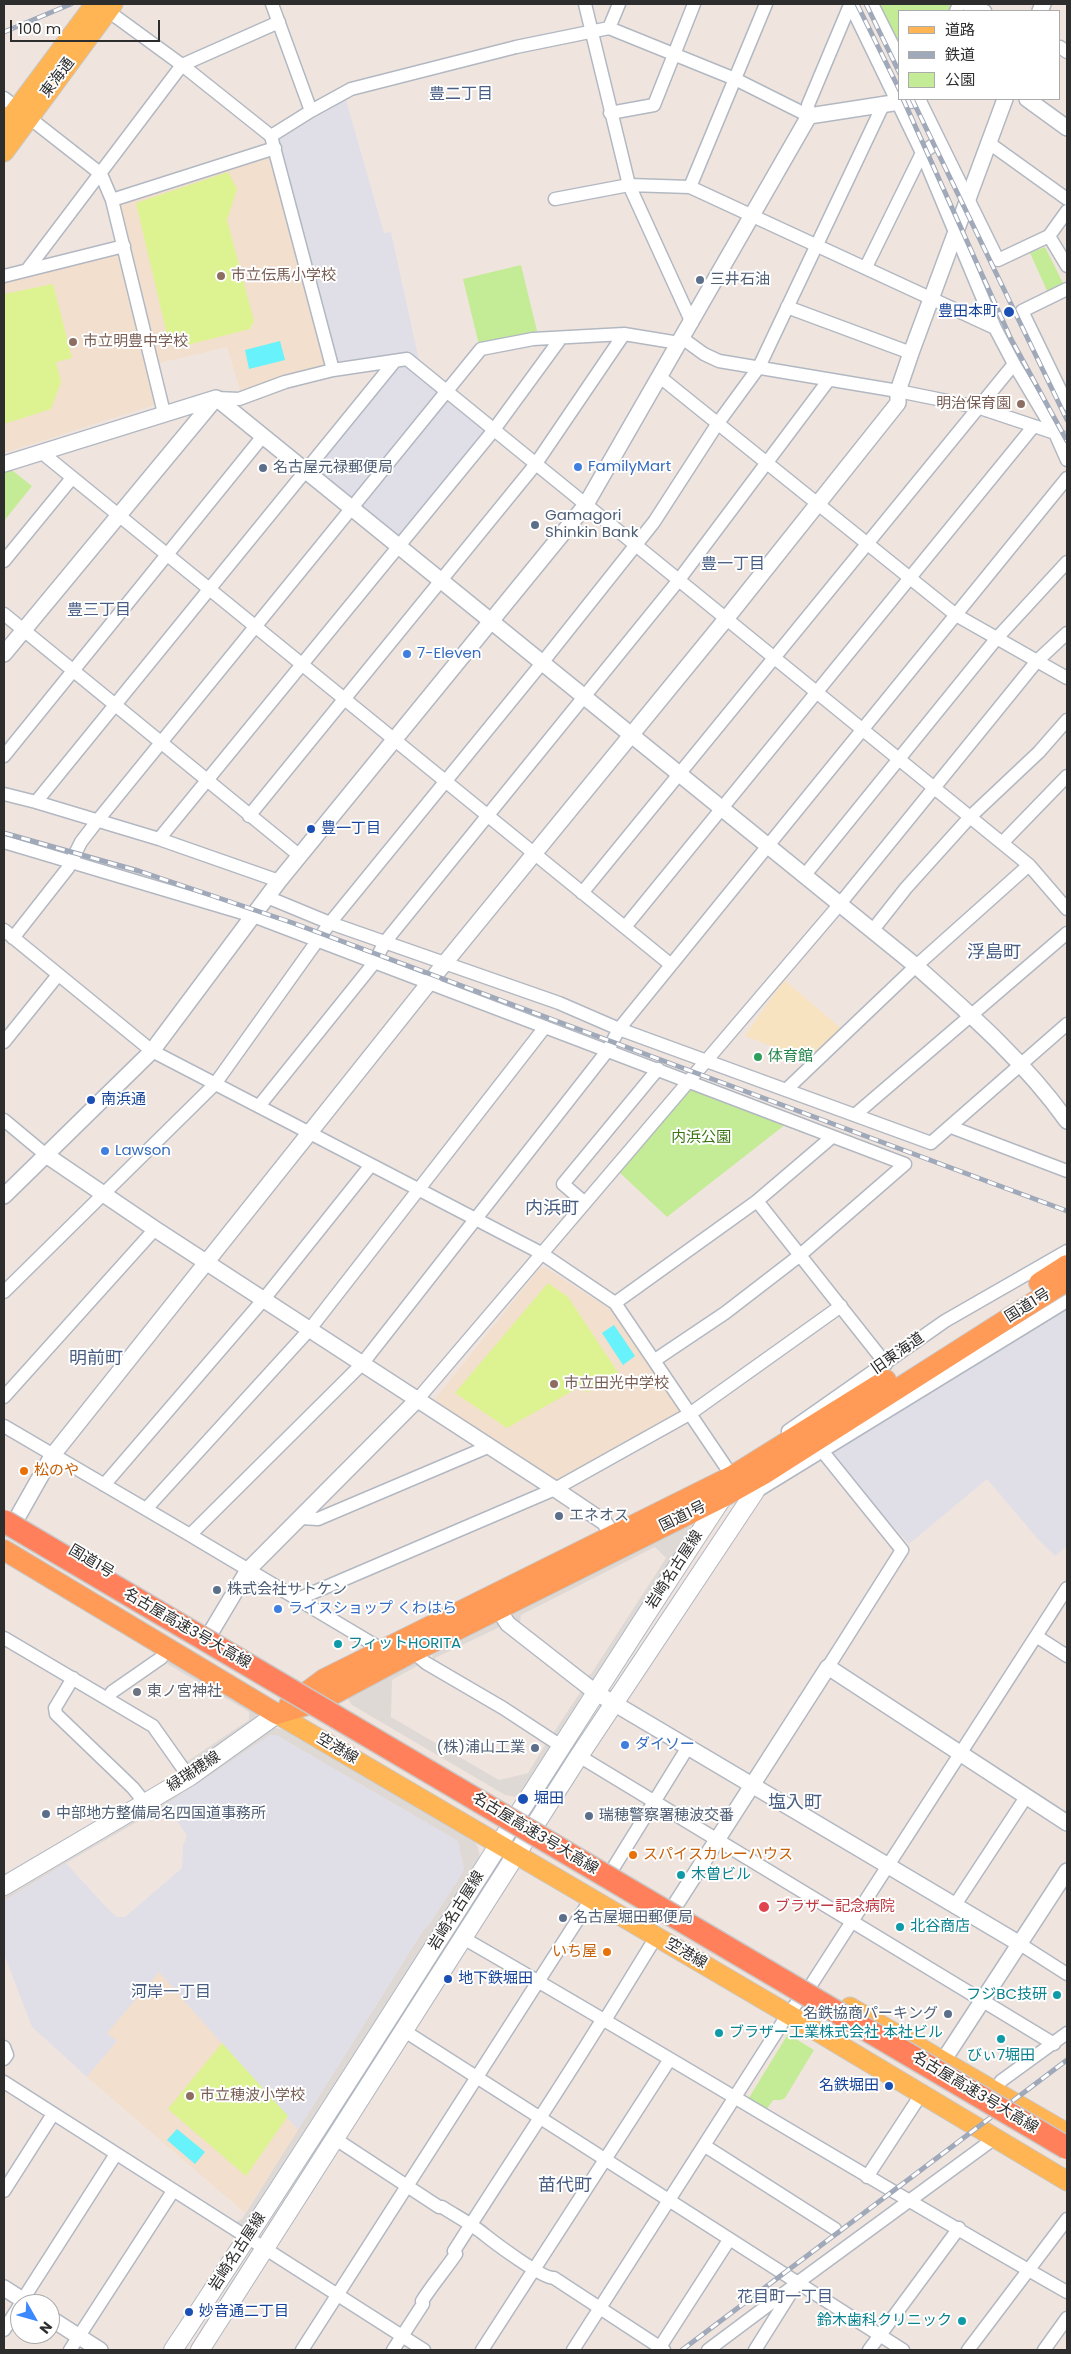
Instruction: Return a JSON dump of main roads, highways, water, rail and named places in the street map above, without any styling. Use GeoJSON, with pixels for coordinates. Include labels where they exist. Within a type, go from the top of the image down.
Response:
{"type":"FeatureCollection","features":[{"type":"Feature","properties":{"kind":"highway","name":"国道1号"},"geometry":{"type":"LineString","coordinates":[[314,1696],[324,1678],[736,1474],[813,1442],[1067,1265]]}},
{"type":"Feature","properties":{"kind":"highway","name":"国道1号"},"geometry":{"type":"LineString","coordinates":[[277,1714],[413,1652],[723,1498],[764,1474],[1067,1281]]}},
{"type":"Feature","properties":{"kind":"highway","name":"国道1号"},"geometry":{"type":"LineString","coordinates":[[8,1516],[211,1632],[314,1696]]}},
{"type":"Feature","properties":{"kind":"highway","name":"名古屋高速3号大高線"},"geometry":{"type":"LineString","coordinates":[[8,1516],[1067,2148]]}},
{"type":"Feature","properties":{"kind":"highway","name":"名古屋高速3号大高線"},"geometry":{"type":"LineString","coordinates":[[4,1538],[263,1688],[1067,2162]]}},
{"type":"Feature","properties":{"kind":"highway"},"geometry":{"type":"LineString","coordinates":[[4,1550],[277,1714]]}},
{"type":"Feature","properties":{"kind":"main road","name":"東海通"},"geometry":{"type":"LineString","coordinates":[[4,126],[16,108],[106,6]]}},
{"type":"Feature","properties":{"kind":"main road","name":"東海通"},"geometry":{"type":"LineString","coordinates":[[4,152],[16,108]]}},
{"type":"Feature","properties":{"kind":"main road","name":"岩崎名古屋線"},"geometry":{"type":"LineString","coordinates":[[173,2350],[248,2238],[595,1692],[723,1498],[736,1474]]}},
{"type":"Feature","properties":{"kind":"main road","name":"岩崎名古屋線"},"geometry":{"type":"LineString","coordinates":[[200,2350],[579,1756],[754,1493],[764,1474]]}},
{"type":"Feature","properties":{"kind":"main road"},"geometry":{"type":"LineString","coordinates":[[314,1696],[674,1907],[1067,2133]]}},
{"type":"Feature","properties":{"kind":"main road","name":"緑瑞穂線"},"geometry":{"type":"LineString","coordinates":[[4,1886],[189,1777],[277,1714]]}},
{"type":"Feature","properties":{"kind":"main road","name":"空港線"},"geometry":{"type":"LineString","coordinates":[[277,1714],[922,2093],[1067,2181]]}},
{"type":"Feature","properties":{"kind":"water"},"geometry":{"type":"Polygon","coordinates":[[[280,341],[285,360],[249,369],[245,350],[280,341]]]}},
{"type":"Feature","properties":{"kind":"water"},"geometry":{"type":"Polygon","coordinates":[[[614,1325],[635,1356],[623,1365],[602,1333],[614,1325]]]}},
{"type":"Feature","properties":{"kind":"water"},"geometry":{"type":"Polygon","coordinates":[[[177,2129],[205,2152],[195,2164],[167,2140],[177,2129]]]}},
{"type":"Feature","properties":{"kind":"railway"},"geometry":{"type":"LineString","coordinates":[[4,32],[71,4]]}},
{"type":"Feature","properties":{"kind":"railway"},"geometry":{"type":"LineString","coordinates":[[857,4],[898,87]]}},
{"type":"Feature","properties":{"kind":"railway"},"geometry":{"type":"LineString","coordinates":[[866,4],[898,70]]}},
{"type":"Feature","properties":{"kind":"railway"},"geometry":{"type":"LineString","coordinates":[[903,100],[1011,339],[1067,441]]}},
{"type":"Feature","properties":{"kind":"railway"},"geometry":{"type":"LineString","coordinates":[[912,100],[1067,420]]}},
{"type":"Feature","properties":{"kind":"railway"},"geometry":{"type":"LineString","coordinates":[[4,833],[139,871],[293,923],[1067,1211]]}},
{"type":"Feature","properties":{"kind":"railway"},"geometry":{"type":"LineString","coordinates":[[682,2350],[1067,2060]]}},
{"type":"Feature","properties":{"kind":"place","name":"市立伝馬小学校"},"geometry":{"type":"Point","coordinates":[221,276]}},
{"type":"Feature","properties":{"kind":"place","name":"三井石油"},"geometry":{"type":"Point","coordinates":[700,280]}},
{"type":"Feature","properties":{"kind":"place","name":"豊田本町"},"geometry":{"type":"Point","coordinates":[1009,312]}},
{"type":"Feature","properties":{"kind":"place","name":"市立明豊中学校"},"geometry":{"type":"Point","coordinates":[73,342]}},
{"type":"Feature","properties":{"kind":"place","name":"明治保育園"},"geometry":{"type":"Point","coordinates":[1021,404]}},
{"type":"Feature","properties":{"kind":"place","name":"FamilyMart"},"geometry":{"type":"Point","coordinates":[578,467]}},
{"type":"Feature","properties":{"kind":"place","name":"名古屋元禄郵便局"},"geometry":{"type":"Point","coordinates":[263,468]}},
{"type":"Feature","properties":{"kind":"place","name":"Gamagori Shinkin Bank"},"geometry":{"type":"Point","coordinates":[535,525]}},
{"type":"Feature","properties":{"kind":"place","name":"7-Eleven"},"geometry":{"type":"Point","coordinates":[407,654]}},
{"type":"Feature","properties":{"kind":"place","name":"豊一丁目"},"geometry":{"type":"Point","coordinates":[311,829]}},
{"type":"Feature","properties":{"kind":"place","name":"体育館"},"geometry":{"type":"Point","coordinates":[758,1057]}},
{"type":"Feature","properties":{"kind":"place","name":"南浜通"},"geometry":{"type":"Point","coordinates":[91,1100]}},
{"type":"Feature","properties":{"kind":"place","name":"Lawson"},"geometry":{"type":"Point","coordinates":[105,1151]}},
{"type":"Feature","properties":{"kind":"place","name":"市立田光中学校"},"geometry":{"type":"Point","coordinates":[554,1384]}},
{"type":"Feature","properties":{"kind":"place","name":"松のや"},"geometry":{"type":"Point","coordinates":[24,1471]}},
{"type":"Feature","properties":{"kind":"place","name":"エネオス"},"geometry":{"type":"Point","coordinates":[559,1516]}},
{"type":"Feature","properties":{"kind":"place","name":"株式会社サトケン"},"geometry":{"type":"Point","coordinates":[217,1590]}},
{"type":"Feature","properties":{"kind":"place","name":"ライスショップ くわはら"},"geometry":{"type":"Point","coordinates":[278,1609]}},
{"type":"Feature","properties":{"kind":"place","name":"フィットHORITA"},"geometry":{"type":"Point","coordinates":[338,1644]}},
{"type":"Feature","properties":{"kind":"place","name":"東ノ宮神社"},"geometry":{"type":"Point","coordinates":[137,1692]}},
{"type":"Feature","properties":{"kind":"place","name":"ダイソー"},"geometry":{"type":"Point","coordinates":[625,1745]}},
{"type":"Feature","properties":{"kind":"place","name":"(株)浦山工業"},"geometry":{"type":"Point","coordinates":[535,1748]}},
{"type":"Feature","properties":{"kind":"place","name":"堀田"},"geometry":{"type":"Point","coordinates":[523,1799]}},
{"type":"Feature","properties":{"kind":"place","name":"中部地方整備局名四国道事務所"},"geometry":{"type":"Point","coordinates":[46,1814]}},
{"type":"Feature","properties":{"kind":"place","name":"瑞穂警察署穂波交番"},"geometry":{"type":"Point","coordinates":[589,1816]}},
{"type":"Feature","properties":{"kind":"place","name":"スパイスカレーハウス"},"geometry":{"type":"Point","coordinates":[633,1855]}},
{"type":"Feature","properties":{"kind":"place","name":"木曽ビル"},"geometry":{"type":"Point","coordinates":[681,1875]}},
{"type":"Feature","properties":{"kind":"place","name":"ブラザー記念病院"},"geometry":{"type":"Point","coordinates":[764,1907]}},
{"type":"Feature","properties":{"kind":"place","name":"名古屋堀田郵便局"},"geometry":{"type":"Point","coordinates":[563,1918]}},
{"type":"Feature","properties":{"kind":"place","name":"北谷商店"},"geometry":{"type":"Point","coordinates":[900,1927]}},
{"type":"Feature","properties":{"kind":"place","name":"いち屋"},"geometry":{"type":"Point","coordinates":[607,1952]}},
{"type":"Feature","properties":{"kind":"place","name":"地下鉄堀田"},"geometry":{"type":"Point","coordinates":[448,1979]}},
{"type":"Feature","properties":{"kind":"place","name":"フジBC技研"},"geometry":{"type":"Point","coordinates":[1057,1995]}},
{"type":"Feature","properties":{"kind":"place","name":"名鉄協商パーキング"},"geometry":{"type":"Point","coordinates":[948,2014]}},
{"type":"Feature","properties":{"kind":"place","name":"ブラザー工業株式会社 本社ビル"},"geometry":{"type":"Point","coordinates":[719,2033]}},
{"type":"Feature","properties":{"kind":"place","name":"びぃ7堀田"},"geometry":{"type":"Point","coordinates":[1001,2039]}},
{"type":"Feature","properties":{"kind":"place","name":"名鉄堀田"},"geometry":{"type":"Point","coordinates":[889,2086]}},
{"type":"Feature","properties":{"kind":"place","name":"市立穂波小学校"},"geometry":{"type":"Point","coordinates":[190,2096]}},
{"type":"Feature","properties":{"kind":"place","name":"妙音通二丁目"},"geometry":{"type":"Point","coordinates":[189,2312]}},
{"type":"Feature","properties":{"kind":"place","name":"鈴木歯科クリニック"},"geometry":{"type":"Point","coordinates":[962,2321]}},
{"type":"Feature","properties":{"kind":"district","name":"豊二丁目"},"geometry":{"type":"Point","coordinates":[461,95]}},
{"type":"Feature","properties":{"kind":"district","name":"豊一丁目"},"geometry":{"type":"Point","coordinates":[733,565]}},
{"type":"Feature","properties":{"kind":"district","name":"豊三丁目"},"geometry":{"type":"Point","coordinates":[99,611]}},
{"type":"Feature","properties":{"kind":"district","name":"浮島町"},"geometry":{"type":"Point","coordinates":[994,953]}},
{"type":"Feature","properties":{"kind":"district","name":"内浜町"},"geometry":{"type":"Point","coordinates":[552,1209]}},
{"type":"Feature","properties":{"kind":"district","name":"明前町"},"geometry":{"type":"Point","coordinates":[96,1359]}},
{"type":"Feature","properties":{"kind":"district","name":"塩入町"},"geometry":{"type":"Point","coordinates":[795,1803]}},
{"type":"Feature","properties":{"kind":"district","name":"河岸一丁目"},"geometry":{"type":"Point","coordinates":[171,1993]}},
{"type":"Feature","properties":{"kind":"district","name":"苗代町"},"geometry":{"type":"Point","coordinates":[565,2186]}},
{"type":"Feature","properties":{"kind":"district","name":"花目町一丁目"},"geometry":{"type":"Point","coordinates":[785,2298]}},
{"type":"Feature","properties":{"kind":"park label","name":"内浜公園"},"geometry":{"type":"Point","coordinates":[701,1138]}}]}
